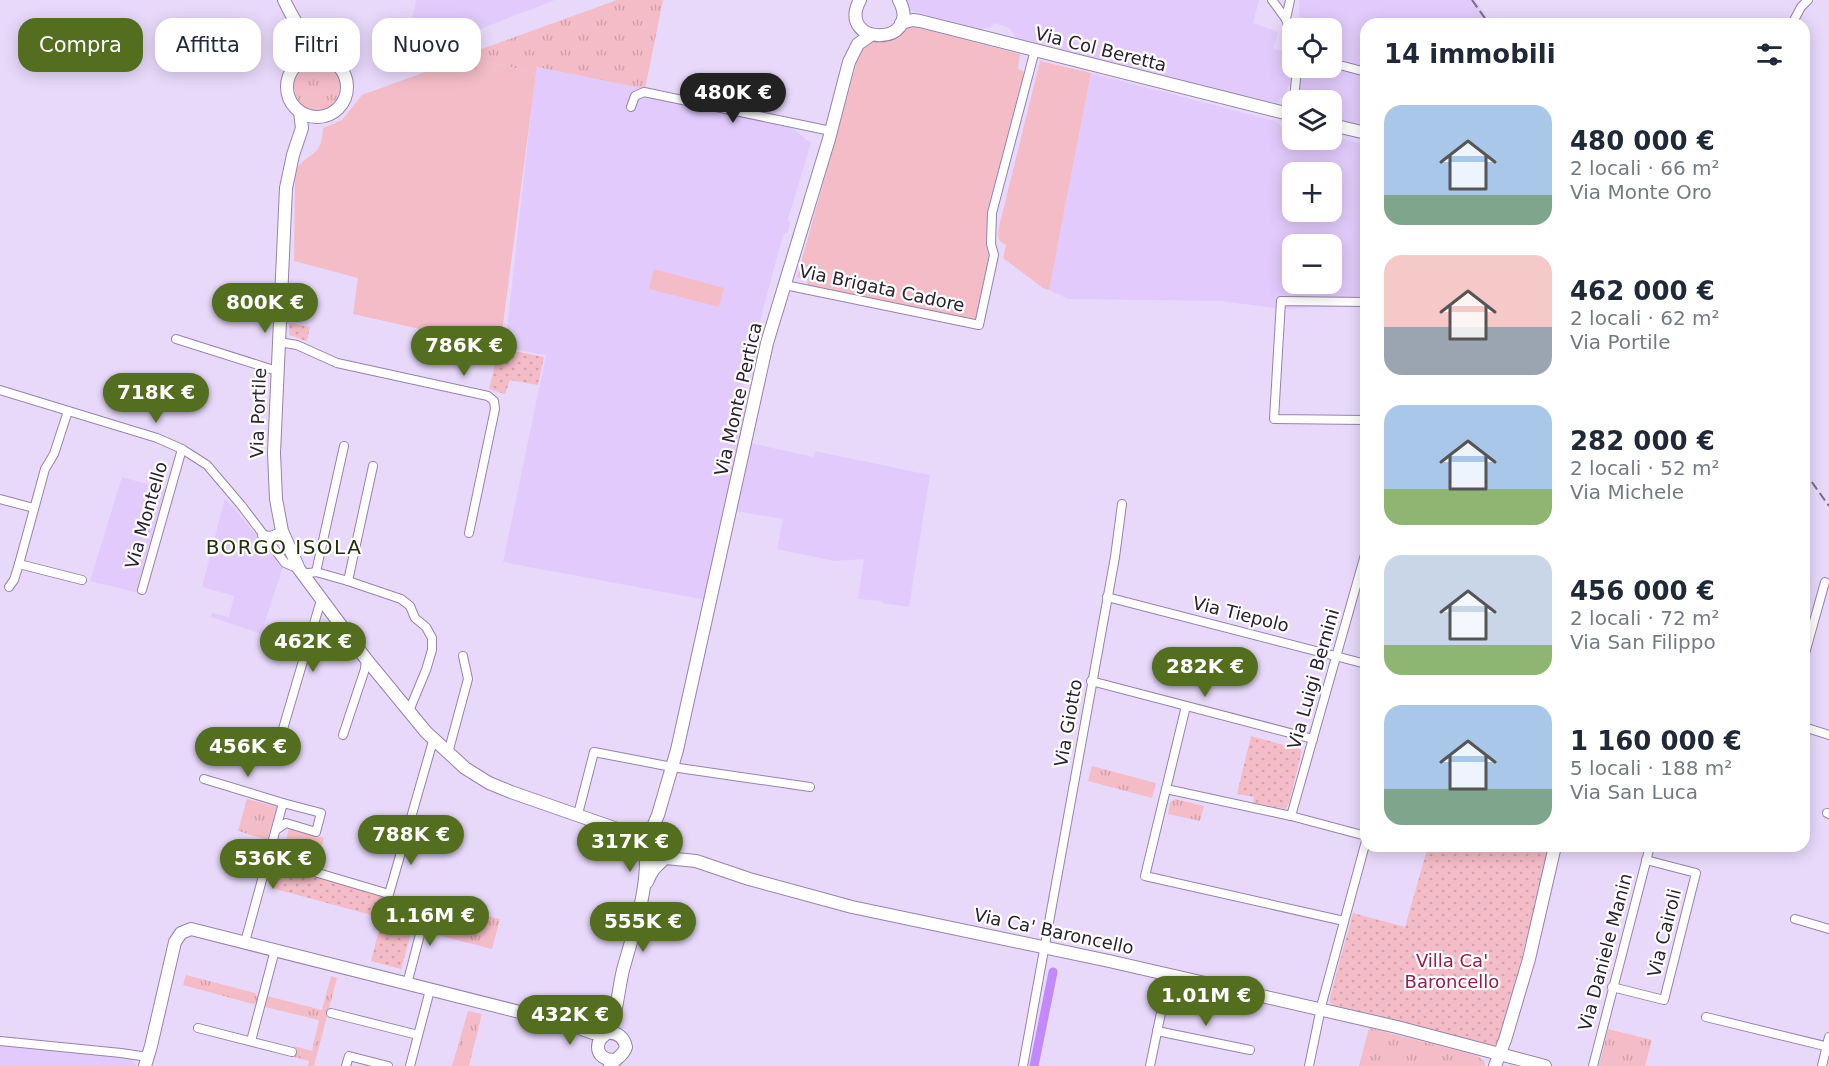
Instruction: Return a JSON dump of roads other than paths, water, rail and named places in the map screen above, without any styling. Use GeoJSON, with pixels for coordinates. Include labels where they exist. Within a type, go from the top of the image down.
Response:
{"type":"FeatureCollection","features":[{"type":"Feature","properties":{"kind":"street"},"geometry":{"type":"LineString","coordinates":[[284,0],[293,18]]}},
{"type":"Feature","properties":{"kind":"street","name":"Via Monte Pertica"},"geometry":{"type":"LineString","coordinates":[[649,831],[663,801],[672,766],[731,510],[761,366],[831,131],[849,62],[858,44],[860,26],[856,13],[860,0]]}},
{"type":"Feature","properties":{"kind":"street"},"geometry":{"type":"LineString","coordinates":[[1272,0],[1285,18]]}},
{"type":"Feature","properties":{"kind":"street"},"geometry":{"type":"LineString","coordinates":[[1286,18],[1290,0]]}},
{"type":"Feature","properties":{"kind":"street"},"geometry":{"type":"LineString","coordinates":[[1795,18],[1808,0]]}},
{"type":"Feature","properties":{"kind":"street"},"geometry":{"type":"LineString","coordinates":[[901,4],[920,21]]}},
{"type":"Feature","properties":{"kind":"street"},"geometry":{"type":"LineString","coordinates":[[901,4],[901,24]]}},
{"type":"Feature","properties":{"kind":"street","name":"Via Col Beretta"},"geometry":{"type":"LineString","coordinates":[[871,35],[886,36],[901,24],[913,20],[920,21],[1282,112]]}},
{"type":"Feature","properties":{"kind":"street"},"geometry":{"type":"LineString","coordinates":[[858,44],[871,35],[860,26]]}},
{"type":"Feature","properties":{"kind":"street","name":"Via Brigata Cadore"},"geometry":{"type":"LineString","coordinates":[[785,285],[979,325],[994,255],[992,213],[1035,50]]}},
{"type":"Feature","properties":{"kind":"street"},"geometry":{"type":"LineString","coordinates":[[1342,66],[1360,70]]}},
{"type":"Feature","properties":{"kind":"street"},"geometry":{"type":"LineString","coordinates":[[291,72],[287,90],[294,106],[300,112],[320,117],[331,113],[343,102],[347,86],[342,72]]}},
{"type":"Feature","properties":{"kind":"street"},"geometry":{"type":"LineString","coordinates":[[631,107],[635,96],[644,92],[831,131]]}},
{"type":"Feature","properties":{"kind":"street","name":"Via Portile"},"geometry":{"type":"LineString","coordinates":[[300,112],[302,128],[286,188],[274,453],[276,499],[285,536],[301,572],[366,659],[433,741],[465,768],[489,783],[617,829],[649,831]]}},
{"type":"Feature","properties":{"kind":"street","name":"Via Portile"},"geometry":{"type":"LineString","coordinates":[[298,142],[306,129],[320,117]]}},
{"type":"Feature","properties":{"kind":"street"},"geometry":{"type":"LineString","coordinates":[[1342,128],[1360,132]]}},
{"type":"Feature","properties":{"kind":"street"},"geometry":{"type":"LineString","coordinates":[[1360,302],[1281,301],[1274,419],[1360,420]]}},
{"type":"Feature","properties":{"kind":"street"},"geometry":{"type":"LineString","coordinates":[[176,339],[277,371]]}},
{"type":"Feature","properties":{"kind":"street"},"geometry":{"type":"LineString","coordinates":[[279,342],[297,345],[337,363],[488,396],[494,401],[495,409],[469,532]]}},
{"type":"Feature","properties":{"kind":"street","name":"Via Montello"},"geometry":{"type":"LineString","coordinates":[[0,390],[157,438],[182,449],[207,465],[285,563],[301,572]]}},
{"type":"Feature","properties":{"kind":"street"},"geometry":{"type":"LineString","coordinates":[[9,588],[19,564],[45,469],[54,454],[68,411]]}},
{"type":"Feature","properties":{"kind":"street"},"geometry":{"type":"LineString","coordinates":[[316,572],[344,446]]}},
{"type":"Feature","properties":{"kind":"street","name":"Via Montello"},"geometry":{"type":"LineString","coordinates":[[142,590],[182,449]]}},
{"type":"Feature","properties":{"kind":"street"},"geometry":{"type":"LineString","coordinates":[[348,580],[373,466]]}},
{"type":"Feature","properties":{"kind":"street"},"geometry":{"type":"LineString","coordinates":[[0,499],[34,507]]}},
{"type":"Feature","properties":{"kind":"street","name":"Via Giotto"},"geometry":{"type":"LineString","coordinates":[[1023,1066],[1122,504]]}},
{"type":"Feature","properties":{"kind":"street"},"geometry":{"type":"LineString","coordinates":[[262,535],[285,536],[281,545],[271,546]]}},
{"type":"Feature","properties":{"kind":"street"},"geometry":{"type":"LineString","coordinates":[[19,564],[82,580]]}},
{"type":"Feature","properties":{"kind":"street"},"geometry":{"type":"LineString","coordinates":[[301,572],[316,572],[348,580],[401,599],[410,606],[415,618],[426,627],[432,638],[432,650],[409,711]]}},
{"type":"Feature","properties":{"kind":"street","name":"Via Luigi Bernini"},"geometry":{"type":"LineString","coordinates":[[1291,816],[1360,572]]}},
{"type":"Feature","properties":{"kind":"street"},"geometry":{"type":"LineString","coordinates":[[1810,636],[1825,582]]}},
{"type":"Feature","properties":{"kind":"street","name":"Via Tiepolo"},"geometry":{"type":"LineString","coordinates":[[1107,597],[1360,662]]}},
{"type":"Feature","properties":{"kind":"street"},"geometry":{"type":"LineString","coordinates":[[280,739],[321,600]]}},
{"type":"Feature","properties":{"kind":"street"},"geometry":{"type":"LineString","coordinates":[[448,753],[468,679],[463,656]]}},
{"type":"Feature","properties":{"kind":"street"},"geometry":{"type":"LineString","coordinates":[[343,735],[365,669],[366,659]]}},
{"type":"Feature","properties":{"kind":"street"},"geometry":{"type":"LineString","coordinates":[[1091,681],[1313,739]]}},
{"type":"Feature","properties":{"kind":"street"},"geometry":{"type":"LineString","coordinates":[[1186,706],[1145,876],[1344,921]]}},
{"type":"Feature","properties":{"kind":"street"},"geometry":{"type":"LineString","coordinates":[[1810,729],[1829,735]]}},
{"type":"Feature","properties":{"kind":"street"},"geometry":{"type":"LineString","coordinates":[[318,873],[389,894],[433,741]]}},
{"type":"Feature","properties":{"kind":"street"},"geometry":{"type":"LineString","coordinates":[[578,814],[594,752],[810,787]]}},
{"type":"Feature","properties":{"kind":"street"},"geometry":{"type":"LineString","coordinates":[[204,779],[321,813],[316,832],[286,824],[276,830]]}},
{"type":"Feature","properties":{"kind":"street"},"geometry":{"type":"LineString","coordinates":[[1166,789],[1291,816],[1360,834]]}},
{"type":"Feature","properties":{"kind":"street","name":"Via Monte Pertica"},"geometry":{"type":"LineString","coordinates":[[663,801],[670,838]]}},
{"type":"Feature","properties":{"kind":"street"},"geometry":{"type":"LineString","coordinates":[[245,942],[283,803]]}},
{"type":"Feature","properties":{"kind":"street","name":"Via Portile"},"geometry":{"type":"LineString","coordinates":[[617,829],[643,851]]}},
{"type":"Feature","properties":{"kind":"street"},"geometry":{"type":"LineString","coordinates":[[604,1059],[599,1042],[610,1034],[643,891],[646,869],[641,841],[649,831],[659,829],[670,838],[671,853],[651,874],[643,891]]}},
{"type":"Feature","properties":{"kind":"street","name":"Via Ca' Baroncello"},"geometry":{"type":"LineString","coordinates":[[670,838],[696,861]]}},
{"type":"Feature","properties":{"kind":"street"},"geometry":{"type":"LineString","coordinates":[[643,851],[656,861],[665,859]]}},
{"type":"Feature","properties":{"kind":"street"},"geometry":{"type":"LineString","coordinates":[[1309,1066],[1320,1009],[1363,852]]}},
{"type":"Feature","properties":{"kind":"street"},"geometry":{"type":"LineString","coordinates":[[1497,1060],[1529,959],[1554,852]]}},
{"type":"Feature","properties":{"kind":"street","name":"Via Daniele Manin"},"geometry":{"type":"LineString","coordinates":[[1593,1066],[1648,852]]}},
{"type":"Feature","properties":{"kind":"street","name":"Via Ca' Baroncello"},"geometry":{"type":"LineString","coordinates":[[665,859],[696,861],[758,882],[852,907],[1168,974],[1437,1036],[1497,1060],[1545,1066]]}},
{"type":"Feature","properties":{"kind":"street","name":"Via Cairoli"},"geometry":{"type":"LineString","coordinates":[[1612,987],[1664,1000],[1696,873],[1646,860]]}},
{"type":"Feature","properties":{"kind":"street"},"geometry":{"type":"LineString","coordinates":[[407,984],[428,904]]}},
{"type":"Feature","properties":{"kind":"street"},"geometry":{"type":"LineString","coordinates":[[1795,919],[1829,928]]}},
{"type":"Feature","properties":{"kind":"street"},"geometry":{"type":"LineString","coordinates":[[0,1041],[121,1053],[146,1062],[177,936],[186,930],[198,930],[571,1025],[593,1033],[610,1034],[624,1040],[626,1047],[621,1056],[604,1059]]}},
{"type":"Feature","properties":{"kind":"street"},"geometry":{"type":"LineString","coordinates":[[250,1041],[275,950]]}},
{"type":"Feature","properties":{"kind":"street"},"geometry":{"type":"LineString","coordinates":[[1150,1066],[1168,974]]}},
{"type":"Feature","properties":{"kind":"street"},"geometry":{"type":"LineString","coordinates":[[410,1066],[430,990]]}},
{"type":"Feature","properties":{"kind":"street"},"geometry":{"type":"LineString","coordinates":[[331,1014],[418,1035]]}},
{"type":"Feature","properties":{"kind":"street"},"geometry":{"type":"LineString","coordinates":[[1706,1017],[1828,1047]]}},
{"type":"Feature","properties":{"kind":"street"},"geometry":{"type":"LineString","coordinates":[[555,1022],[583,1035],[604,1059]]}},
{"type":"Feature","properties":{"kind":"street"},"geometry":{"type":"LineString","coordinates":[[198,1028],[292,1052]]}},
{"type":"Feature","properties":{"kind":"street"},"geometry":{"type":"LineString","coordinates":[[1157,1030],[1250,1050]]}},
{"type":"Feature","properties":{"kind":"street"},"geometry":{"type":"LineString","coordinates":[[1822,1066],[1829,1037]]}},
{"type":"Feature","properties":{"kind":"street"},"geometry":{"type":"LineString","coordinates":[[346,1066],[349,1056],[388,1066]]}},
{"type":"Feature","properties":{"kind":"waterway"},"geometry":{"type":"LineString","coordinates":[[1034,1066],[1053,972]]}},
{"type":"Feature","properties":{"kind":"railway"},"geometry":{"type":"LineString","coordinates":[[1472,0],[1485,18]]}},
{"type":"Feature","properties":{"kind":"railway"},"geometry":{"type":"LineString","coordinates":[[1810,479],[1829,506]]}},
{"type":"Feature","properties":{"kind":"district","name":"BORGO ISOLA"},"geometry":{"type":"Point","coordinates":[284,547]}},
{"type":"Feature","properties":{"kind":"park label","name":"Villa Ca' Baroncello"},"geometry":{"type":"Point","coordinates":[1452,970]}}]}
